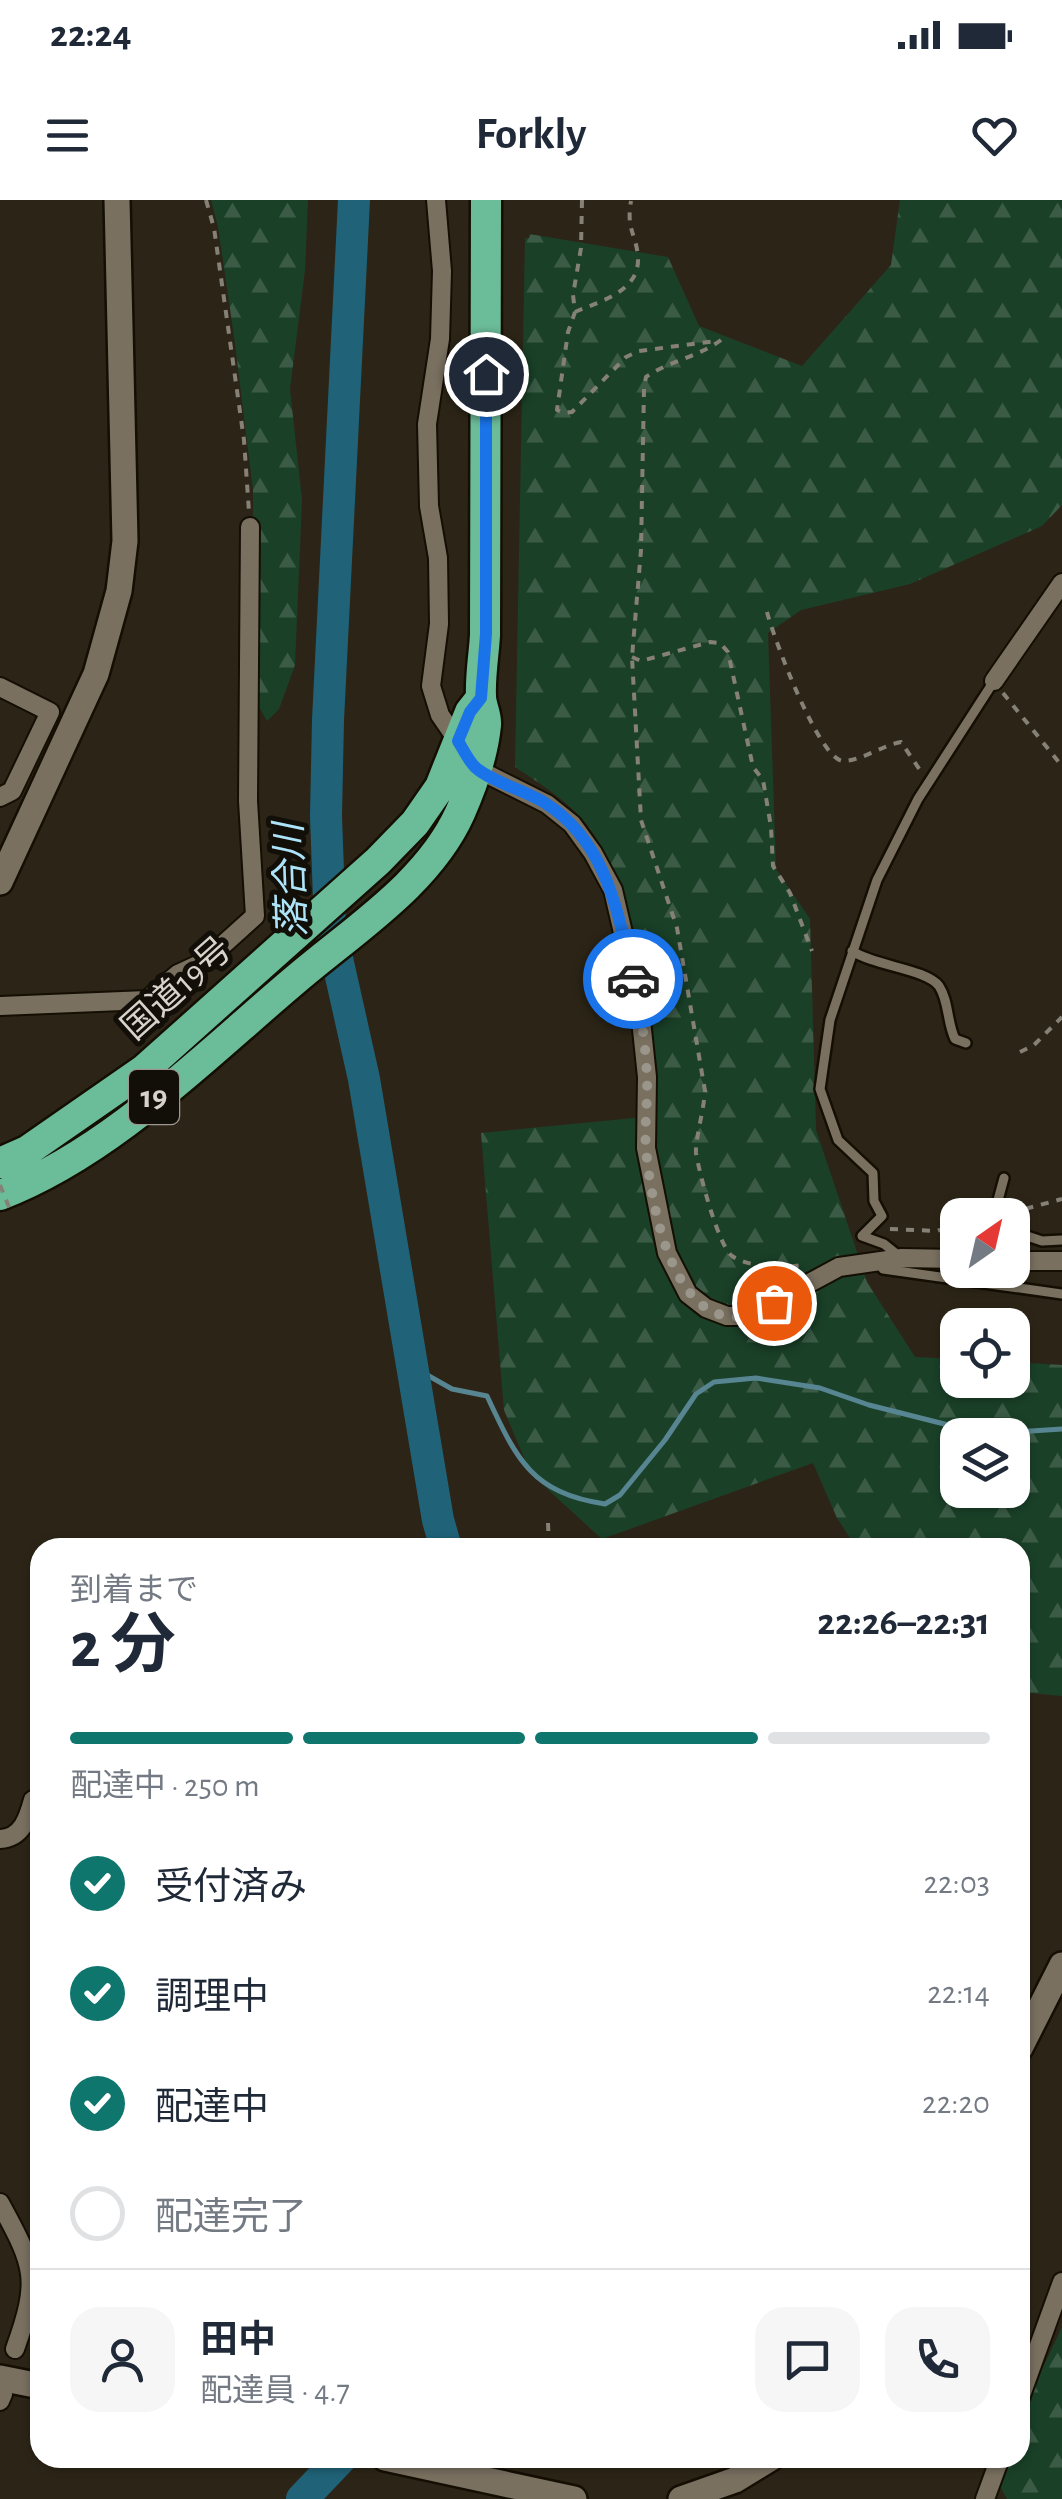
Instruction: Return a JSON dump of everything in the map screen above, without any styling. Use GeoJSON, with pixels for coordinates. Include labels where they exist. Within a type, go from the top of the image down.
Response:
{"type":"FeatureCollection","features":[{"type":"Feature","properties":{"kind":"highway","name":"国道19号"},"geometry":{"type":"LineString","coordinates":[[6,1204],[28,1184],[104,1137],[295,979],[401,890],[447,837],[477,769],[487,721],[481,698],[486,634],[486,200]]}},
{"type":"Feature","properties":{"kind":"highway","name":"国道19号"},"geometry":{"type":"LineString","coordinates":[[0,1164],[145,1070],[378,860],[415,824],[440,786],[470,712],[481,698]]}},
{"type":"Feature","properties":{"kind":"street"},"geometry":{"type":"LineString","coordinates":[[0,882],[96,674],[120,591],[125,540],[118,200]]}},
{"type":"Feature","properties":{"kind":"street"},"geometry":{"type":"LineString","coordinates":[[436,200],[442,271],[440,339],[427,424],[428,506],[438,558],[439,624],[431,686],[440,715],[477,769],[546,804],[572,824],[593,852],[613,890],[638,1001],[647,1077],[646,1148],[667,1253],[688,1294],[706,1308],[726,1316],[748,1316],[839,1267],[902,1258],[940,1259]]}},
{"type":"Feature","properties":{"kind":"street"},"geometry":{"type":"LineString","coordinates":[[0,1006],[147,1000],[178,974],[204,962],[255,916],[248,800],[250,527]]}},
{"type":"Feature","properties":{"kind":"street"},"geometry":{"type":"LineString","coordinates":[[994,681],[1062,584]]}},
{"type":"Feature","properties":{"kind":"street"},"geometry":{"type":"LineString","coordinates":[[0,687],[50,712],[12,790],[0,798]]}},
{"type":"Feature","properties":{"kind":"street"},"geometry":{"type":"LineString","coordinates":[[1030,1261],[1062,1261]]}},
{"type":"Feature","properties":{"kind":"street"},"geometry":{"type":"LineString","coordinates":[[0,1839],[7,1840],[20,1831],[30,1811]]}},
{"type":"Feature","properties":{"kind":"street"},"geometry":{"type":"LineString","coordinates":[[1030,2028],[1062,1965]]}},
{"type":"Feature","properties":{"kind":"street"},"geometry":{"type":"LineString","coordinates":[[0,2203],[30,2262]]}},
{"type":"Feature","properties":{"kind":"street"},"geometry":{"type":"LineString","coordinates":[[1030,2370],[1062,2282]]}},
{"type":"Feature","properties":{"kind":"street"},"geometry":{"type":"LineString","coordinates":[[15,2348],[30,2301]]}},
{"type":"Feature","properties":{"kind":"street"},"geometry":{"type":"LineString","coordinates":[[1,2391],[30,2387]]}},
{"type":"Feature","properties":{"kind":"street"},"geometry":{"type":"LineString","coordinates":[[428,2468],[574,2499]]}},
{"type":"Feature","properties":{"kind":"street"},"geometry":{"type":"LineString","coordinates":[[681,2499],[735,2480],[755,2468]]}},
{"type":"Feature","properties":{"kind":"street"},"geometry":{"type":"LineString","coordinates":[[984,2499],[996,2468]]}},
{"type":"Feature","properties":{"kind":"lane"},"geometry":{"type":"LineString","coordinates":[[902,1258],[884,1244],[862,1236],[882,1216],[874,1201],[873,1173],[838,1140],[820,1089],[830,1020],[877,880],[930,780],[994,681]]}},
{"type":"Feature","properties":{"kind":"lane"},"geometry":{"type":"LineString","coordinates":[[852,951],[870,962],[921,974],[938,985],[950,1029],[955,1038],[966,1043]]}},
{"type":"Feature","properties":{"kind":"lane"},"geometry":{"type":"LineString","coordinates":[[1000,1198],[1004,1178]]}},
{"type":"Feature","properties":{"kind":"lane"},"geometry":{"type":"LineString","coordinates":[[1030,1237],[1062,1240]]}},
{"type":"Feature","properties":{"kind":"lane"},"geometry":{"type":"LineString","coordinates":[[879,1260],[883,1269],[1062,1294]]}},
{"type":"Feature","properties":{"kind":"path"},"geometry":{"type":"LineString","coordinates":[[206,200],[214,228],[244,440],[250,527]]}},
{"type":"Feature","properties":{"kind":"path"},"geometry":{"type":"LineString","coordinates":[[582,200],[581,248],[573,295],[576,312],[568,332],[557,410],[572,412],[612,370],[639,351],[720,340],[708,350],[656,370],[646,378],[632,656],[641,820],[677,928],[704,1091],[704,1117],[696,1150],[713,1212],[730,1254],[742,1260],[790,1268],[830,1260],[839,1267]]}},
{"type":"Feature","properties":{"kind":"path"},"geometry":{"type":"LineString","coordinates":[[576,312],[620,292],[634,276],[638,257],[628,218],[631,201]]}},
{"type":"Feature","properties":{"kind":"path"},"geometry":{"type":"LineString","coordinates":[[767,612],[772,634],[816,732],[835,758],[844,761],[901,742],[930,780]]}},
{"type":"Feature","properties":{"kind":"path"},"geometry":{"type":"LineString","coordinates":[[632,656],[641,662],[710,642],[720,643],[728,652],[753,768],[763,780],[771,827],[772,866],[790,893],[812,950]]}},
{"type":"Feature","properties":{"kind":"path"},"geometry":{"type":"LineString","coordinates":[[994,681],[1062,766]]}},
{"type":"Feature","properties":{"kind":"path"},"geometry":{"type":"LineString","coordinates":[[1020,1052],[1034,1045],[1062,1017]]}},
{"type":"Feature","properties":{"kind":"path"},"geometry":{"type":"LineString","coordinates":[[0,1186],[6,1204]]}},
{"type":"Feature","properties":{"kind":"path"},"geometry":{"type":"LineString","coordinates":[[1030,1207],[1062,1199]]}},
{"type":"Feature","properties":{"kind":"path"},"geometry":{"type":"LineString","coordinates":[[862,1236],[878,1228],[940,1231]]}},
{"type":"Feature","properties":{"kind":"path"},"geometry":{"type":"LineString","coordinates":[[548,1523],[549,1538]]}},
{"type":"Feature","properties":{"kind":"green space"},"geometry":{"type":"Polygon","coordinates":[[[211,200],[308,200],[305,270],[290,389],[302,500],[295,665],[279,709],[267,721],[253,696],[253,490],[234,336],[211,200]]]}},
{"type":"Feature","properties":{"kind":"green space"},"geometry":{"type":"Polygon","coordinates":[[[900,200],[1062,200],[1062,505],[1042,526],[910,584],[801,610],[768,633],[776,869],[810,919],[816,1130],[867,1282],[915,1357],[940,1358],[940,1398],[1030,1398],[1030,1363],[1062,1365],[1062,1696],[1030,1693],[1030,1538],[850,1538],[813,1463],[601,1538],[531,1474],[504,1410],[481,1133],[655,1116],[647,1008],[633,930],[622,894],[608,860],[584,821],[515,767],[525,238],[529,234],[668,257],[699,326],[802,366],[891,265],[900,200]]]}},
{"type":"Feature","properties":{"kind":"green space"},"geometry":{"type":"Polygon","coordinates":[[[1062,2327],[1062,2499],[1007,2499],[993,2474],[996,2468],[1030,2468],[1030,2395],[1062,2327]]]}},
{"type":"Feature","properties":{"kind":"waterway","name":"落合川"},"geometry":{"type":"LineString","coordinates":[[354,200],[328,720],[330,927],[364,1079],[443,1538]]}},
{"type":"Feature","properties":{"kind":"waterway"},"geometry":{"type":"LineString","coordinates":[[413,1367],[452,1389],[487,1396],[507,1437],[529,1469],[559,1491],[605,1504],[620,1495],[696,1394],[714,1382],[756,1378],[820,1388],[869,1405],[984,1434],[1062,1429]]}},
{"type":"Feature","properties":{"kind":"waterway"},"geometry":{"type":"LineString","coordinates":[[430,1538],[438,1520]]}},
{"type":"Feature","properties":{"kind":"waterway","name":"落合川"},"geometry":{"type":"LineString","coordinates":[[302,2499],[331,2468]]}},
{"type":"Feature","properties":{"kind":"way so far"},"geometry":{"type":"LineString","coordinates":[[633,979],[647,1077],[646,1148],[667,1253],[688,1294],[706,1308],[726,1316],[748,1316],[774,1303]]}},
{"type":"Feature","properties":{"kind":"route"},"geometry":{"type":"LineString","coordinates":[[486,374],[486,634],[481,698],[470,712],[458,741],[477,769],[546,804],[572,824],[593,852],[613,890],[633,979]]}}]}
